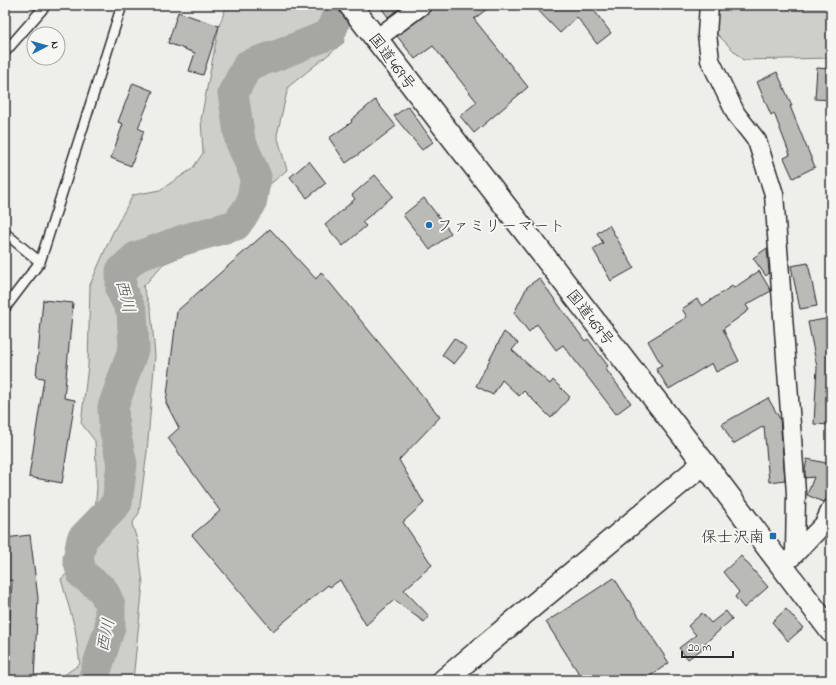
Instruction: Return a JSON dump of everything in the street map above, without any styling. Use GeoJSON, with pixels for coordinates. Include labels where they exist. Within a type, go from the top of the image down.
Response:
{"type":"FeatureCollection","features":[{"type":"Feature","properties":{"kind":"main road","name":"国道469号"},"geometry":{"type":"LineString","coordinates":[[356,12],[704,463],[789,560],[831,631]]}},
{"type":"Feature","properties":{"kind":"main road"},"geometry":{"type":"LineString","coordinates":[[444,680],[704,463]]}},
{"type":"Feature","properties":{"kind":"street"},"geometry":{"type":"LineString","coordinates":[[376,39],[422,5]]}},
{"type":"Feature","properties":{"kind":"street"},"geometry":{"type":"LineString","coordinates":[[709,5],[708,34],[710,60],[736,114],[756,141],[774,194],[796,493],[789,560]]}},
{"type":"Feature","properties":{"kind":"street"},"geometry":{"type":"LineString","coordinates":[[789,560],[824,524],[831,509]]}},
{"type":"Feature","properties":{"kind":"lane"},"geometry":{"type":"LineString","coordinates":[[5,52],[46,5]]}},
{"type":"Feature","properties":{"kind":"lane"},"geometry":{"type":"LineString","coordinates":[[5,308],[40,262],[122,5]]}},
{"type":"Feature","properties":{"kind":"lane"},"geometry":{"type":"LineString","coordinates":[[5,233],[40,262]]}},
{"type":"Feature","properties":{"kind":"shaded area"},"geometry":{"type":"Polygon","coordinates":[[[227,5],[322,5],[344,42],[288,87],[277,135],[287,170],[185,255],[163,264],[143,287],[151,310],[155,356],[147,452],[139,513],[132,524],[138,543],[143,584],[133,680],[57,680],[80,664],[75,628],[61,579],[91,552],[97,488],[95,441],[81,423],[88,366],[90,285],[112,234],[133,195],[160,190],[192,169],[203,153],[201,119],[219,26],[227,5]]]}},
{"type":"Feature","properties":{"kind":"shaded area"},"geometry":{"type":"Polygon","coordinates":[[[717,5],[831,5],[831,58],[743,60],[712,29],[717,5]]]}},
{"type":"Feature","properties":{"kind":"building"},"geometry":{"type":"Polygon","coordinates":[[[379,5],[404,5],[388,17],[379,5]]]}},
{"type":"Feature","properties":{"kind":"building"},"geometry":{"type":"Polygon","coordinates":[[[432,5],[492,5],[474,19],[528,87],[474,133],[460,116],[477,102],[433,46],[415,59],[397,36],[428,13],[431,10],[432,5]]]}},
{"type":"Feature","properties":{"kind":"building"},"geometry":{"type":"Polygon","coordinates":[[[533,5],[590,5],[611,33],[597,44],[577,17],[560,33],[533,5]]]}},
{"type":"Feature","properties":{"kind":"building"},"geometry":{"type":"Polygon","coordinates":[[[178,12],[219,26],[203,75],[189,71],[195,53],[168,43],[178,12]]]}},
{"type":"Feature","properties":{"kind":"building"},"geometry":{"type":"Polygon","coordinates":[[[817,68],[831,69],[831,100],[815,99],[817,68]]]}},
{"type":"Feature","properties":{"kind":"building"},"geometry":{"type":"Polygon","coordinates":[[[777,72],[792,106],[790,106],[815,167],[793,178],[784,158],[790,155],[774,113],[771,115],[757,82],[777,72]]]}},
{"type":"Feature","properties":{"kind":"building"},"geometry":{"type":"Polygon","coordinates":[[[133,83],[153,91],[138,128],[144,131],[131,166],[111,158],[123,124],[118,122],[133,83]]]}},
{"type":"Feature","properties":{"kind":"building"},"geometry":{"type":"Polygon","coordinates":[[[375,100],[396,126],[346,163],[329,138],[352,122],[351,120],[375,100]]]}},
{"type":"Feature","properties":{"kind":"building"},"geometry":{"type":"Polygon","coordinates":[[[408,106],[433,142],[422,150],[394,116],[408,106]]]}},
{"type":"Feature","properties":{"kind":"building"},"geometry":{"type":"Polygon","coordinates":[[[309,161],[326,183],[307,198],[290,177],[309,161]]]}},
{"type":"Feature","properties":{"kind":"building"},"geometry":{"type":"Polygon","coordinates":[[[375,175],[393,196],[362,222],[366,226],[343,246],[325,225],[355,199],[352,195],[375,175]]]}},
{"type":"Feature","properties":{"kind":"building"},"geometry":{"type":"Polygon","coordinates":[[[424,198],[451,233],[430,250],[403,215],[424,198]]]}},
{"type":"Feature","properties":{"kind":"building"},"geometry":{"type":"Polygon","coordinates":[[[609,225],[634,268],[611,281],[593,249],[603,243],[597,233],[609,225]]]}},
{"type":"Feature","properties":{"kind":"building"},"geometry":{"type":"Polygon","coordinates":[[[270,229],[316,279],[321,272],[440,417],[399,460],[424,503],[403,522],[432,565],[404,590],[429,616],[424,622],[394,600],[366,625],[340,580],[330,587],[328,585],[273,631],[192,535],[220,511],[168,438],[179,428],[166,403],[177,311],[270,229]]]}},
{"type":"Feature","properties":{"kind":"building"},"geometry":{"type":"Polygon","coordinates":[[[767,248],[769,273],[766,276],[753,258],[767,248]]]}},
{"type":"Feature","properties":{"kind":"building"},"geometry":{"type":"Polygon","coordinates":[[[808,263],[817,306],[800,309],[791,266],[808,263]]]}},
{"type":"Feature","properties":{"kind":"building"},"geometry":{"type":"Polygon","coordinates":[[[759,271],[771,291],[746,305],[749,310],[723,329],[739,361],[716,372],[712,363],[669,389],[656,369],[662,366],[648,341],[687,317],[682,309],[697,299],[702,306],[732,286],[734,288],[759,271]]]}},
{"type":"Feature","properties":{"kind":"building"},"geometry":{"type":"Polygon","coordinates":[[[539,278],[585,341],[588,339],[608,366],[605,368],[631,403],[616,414],[563,345],[556,350],[537,324],[529,332],[514,313],[527,287],[539,278]]]}},
{"type":"Feature","properties":{"kind":"building"},"geometry":{"type":"Polygon","coordinates":[[[43,300],[73,303],[64,398],[75,400],[62,483],[29,477],[44,378],[36,377],[43,300]]]}},
{"type":"Feature","properties":{"kind":"building"},"geometry":{"type":"Polygon","coordinates":[[[831,318],[831,425],[814,424],[817,367],[808,322],[831,318]]]}},
{"type":"Feature","properties":{"kind":"building"},"geometry":{"type":"Polygon","coordinates":[[[504,332],[518,343],[512,350],[550,384],[553,380],[570,397],[551,418],[524,391],[519,396],[502,380],[493,395],[476,386],[504,332]]]}},
{"type":"Feature","properties":{"kind":"building"},"geometry":{"type":"Polygon","coordinates":[[[454,338],[467,348],[454,364],[442,355],[454,338]]]}},
{"type":"Feature","properties":{"kind":"building"},"geometry":{"type":"Polygon","coordinates":[[[768,398],[780,419],[785,480],[769,482],[764,426],[733,444],[722,424],[768,398]]]}},
{"type":"Feature","properties":{"kind":"building"},"geometry":{"type":"Polygon","coordinates":[[[807,459],[831,464],[831,488],[826,500],[823,502],[807,495],[814,477],[805,478],[807,459]]]}},
{"type":"Feature","properties":{"kind":"building"},"geometry":{"type":"Polygon","coordinates":[[[30,535],[38,598],[34,680],[7,680],[12,580],[5,581],[5,538],[30,535]]]}},
{"type":"Feature","properties":{"kind":"building"},"geometry":{"type":"Polygon","coordinates":[[[741,556],[768,587],[744,608],[735,597],[739,592],[723,572],[741,556]]]}},
{"type":"Feature","properties":{"kind":"building"},"geometry":{"type":"Polygon","coordinates":[[[614,578],[669,663],[644,680],[583,680],[546,622],[614,578]]]}},
{"type":"Feature","properties":{"kind":"building"},"geometry":{"type":"Polygon","coordinates":[[[786,609],[803,628],[788,641],[772,622],[786,609]]]}},
{"type":"Feature","properties":{"kind":"building"},"geometry":{"type":"Polygon","coordinates":[[[726,611],[732,619],[701,647],[702,649],[688,659],[679,648],[696,635],[688,626],[702,613],[711,623],[726,611]]]}},
{"type":"Feature","properties":{"kind":"waterway","name":"西川"},"geometry":{"type":"LineString","coordinates":[[93,680],[110,627],[110,605],[103,590],[82,574],[78,559],[82,539],[117,503],[122,464],[114,427],[113,407],[134,347],[132,312],[121,290],[121,271],[136,257],[183,240],[236,225],[251,204],[256,177],[240,140],[233,93],[248,65],[278,55],[330,34],[341,5]]}},
{"type":"Feature","properties":{"kind":"place","name":"ファミリーマート"},"geometry":{"type":"Point","coordinates":[429,225]}},
{"type":"Feature","properties":{"kind":"place","name":"保士沢南"},"geometry":{"type":"Point","coordinates":[773,536]}}]}
